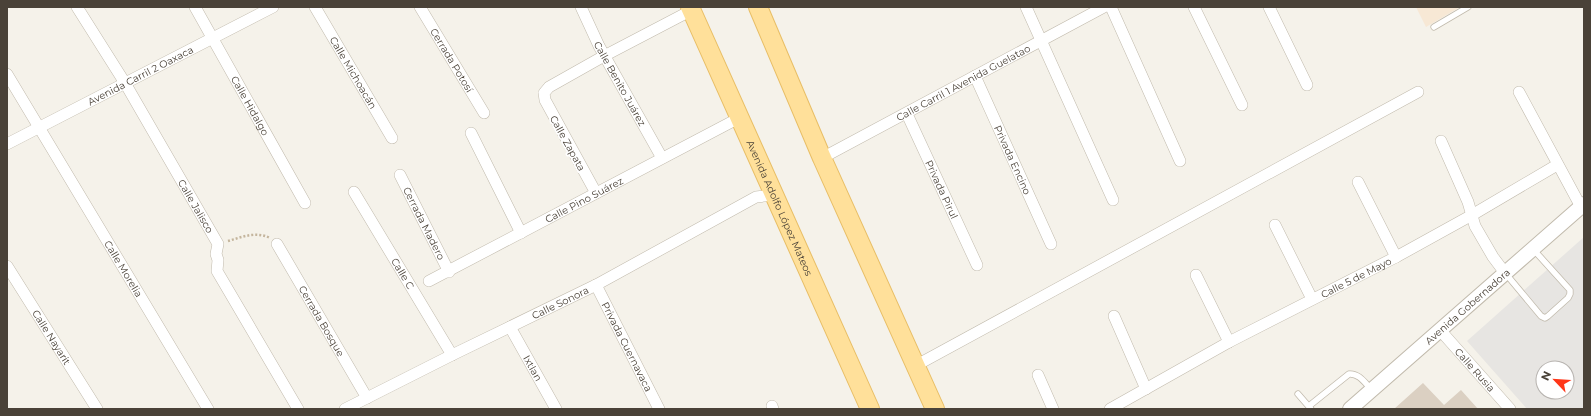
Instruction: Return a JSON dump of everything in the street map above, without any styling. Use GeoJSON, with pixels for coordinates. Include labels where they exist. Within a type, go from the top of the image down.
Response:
{"type":"FeatureCollection","features":[{"type":"Feature","properties":{"kind":"main road"},"geometry":{"type":"LineString","coordinates":[[758,7],[822,158],[935,409]]}},
{"type":"Feature","properties":{"kind":"main road","name":"Avenida Adolfo López Mateos"},"geometry":{"type":"LineString","coordinates":[[691,9],[870,409]]}},
{"type":"Feature","properties":{"kind":"street","name":"Calle Jalisco"},"geometry":{"type":"LineString","coordinates":[[77,7],[125,83],[218,244],[216,254],[218,260],[217,271],[298,409]]}},
{"type":"Feature","properties":{"kind":"street","name":"Calle Hidalgo"},"geometry":{"type":"LineString","coordinates":[[195,7],[306,203]]}},
{"type":"Feature","properties":{"kind":"street","name":"Avenida Carril 2 Oaxaca"},"geometry":{"type":"LineString","coordinates":[[7,144],[273,7]]}},
{"type":"Feature","properties":{"kind":"street","name":"Calle Michoacán"},"geometry":{"type":"LineString","coordinates":[[315,7],[392,138]]}},
{"type":"Feature","properties":{"kind":"street","name":"Cerrada Potosí"},"geometry":{"type":"LineString","coordinates":[[420,7],[484,113]]}},
{"type":"Feature","properties":{"kind":"street","name":"Calle Benito Juárez"},"geometry":{"type":"LineString","coordinates":[[581,7],[604,56],[662,158]]}},
{"type":"Feature","properties":{"kind":"street"},"geometry":{"type":"LineString","coordinates":[[1026,7],[1113,200]]}},
{"type":"Feature","properties":{"kind":"street","name":"Calle Carril 1 Avenida Guelatao"},"geometry":{"type":"LineString","coordinates":[[822,158],[907,114],[1040,40],[1104,7]]}},
{"type":"Feature","properties":{"kind":"street"},"geometry":{"type":"LineString","coordinates":[[1111,7],[1180,161]]}},
{"type":"Feature","properties":{"kind":"street"},"geometry":{"type":"LineString","coordinates":[[1194,7],[1242,105]]}},
{"type":"Feature","properties":{"kind":"street"},"geometry":{"type":"LineString","coordinates":[[1269,7],[1307,85]]}},
{"type":"Feature","properties":{"kind":"street"},"geometry":{"type":"LineString","coordinates":[[604,56],[691,9]]}},
{"type":"Feature","properties":{"kind":"street","name":"Calle Zapata"},"geometry":{"type":"LineString","coordinates":[[596,193],[544,100],[544,93],[549,87],[604,56]]}},
{"type":"Feature","properties":{"kind":"street","name":"Calle Morelia"},"geometry":{"type":"LineString","coordinates":[[7,74],[208,409]]}},
{"type":"Feature","properties":{"kind":"street","name":"Privada Encino"},"geometry":{"type":"LineString","coordinates":[[975,76],[1051,244]]}},
{"type":"Feature","properties":{"kind":"street"},"geometry":{"type":"LineString","coordinates":[[915,366],[1418,92]]}},
{"type":"Feature","properties":{"kind":"street"},"geometry":{"type":"LineString","coordinates":[[1519,92],[1557,165],[1583,207]]}},
{"type":"Feature","properties":{"kind":"street","name":"Privada Pirul"},"geometry":{"type":"LineString","coordinates":[[907,114],[977,265]]}},
{"type":"Feature","properties":{"kind":"street","name":"Calle Pino Suárez"},"geometry":{"type":"LineString","coordinates":[[429,281],[449,272],[739,118]]}},
{"type":"Feature","properties":{"kind":"street"},"geometry":{"type":"LineString","coordinates":[[470,133],[521,233]]}},
{"type":"Feature","properties":{"kind":"street"},"geometry":{"type":"LineString","coordinates":[[1441,141],[1468,202],[1475,226],[1484,243],[1505,273]]}},
{"type":"Feature","properties":{"kind":"street","name":"Calle 5 de Mayo"},"geometry":{"type":"LineString","coordinates":[[1110,409],[1229,342],[1396,257],[1472,215],[1557,165]]}},
{"type":"Feature","properties":{"kind":"street","name":"Cerrada Madero"},"geometry":{"type":"LineString","coordinates":[[400,175],[449,272]]}},
{"type":"Feature","properties":{"kind":"street"},"geometry":{"type":"LineString","coordinates":[[1358,182],[1396,257]]}},
{"type":"Feature","properties":{"kind":"street","name":"Calle C"},"geometry":{"type":"LineString","coordinates":[[354,192],[452,355]]}},
{"type":"Feature","properties":{"kind":"street","name":"Calle Sonora"},"geometry":{"type":"LineString","coordinates":[[345,409],[596,285],[756,197],[774,195]]}},
{"type":"Feature","properties":{"kind":"street","name":"Avenida Gobernadora"},"geometry":{"type":"LineString","coordinates":[[1350,409],[1505,273],[1583,207]]}},
{"type":"Feature","properties":{"kind":"street"},"geometry":{"type":"LineString","coordinates":[[1275,225],[1312,299]]}},
{"type":"Feature","properties":{"kind":"street","name":"Cerrada Bosque"},"geometry":{"type":"LineString","coordinates":[[277,244],[367,398]]}},
{"type":"Feature","properties":{"kind":"street","name":"Calle Nayarit"},"geometry":{"type":"LineString","coordinates":[[7,266],[97,409]]}},
{"type":"Feature","properties":{"kind":"street"},"geometry":{"type":"LineString","coordinates":[[1196,275],[1229,342]]}},
{"type":"Feature","properties":{"kind":"street","name":"Privada Cuernavaca"},"geometry":{"type":"LineString","coordinates":[[596,285],[659,409]]}},
{"type":"Feature","properties":{"kind":"street"},"geometry":{"type":"LineString","coordinates":[[1114,316],[1146,389]]}},
{"type":"Feature","properties":{"kind":"street","name":"Ixtlan"},"geometry":{"type":"LineString","coordinates":[[510,327],[556,409]]}},
{"type":"Feature","properties":{"kind":"street","name":"Calle Rusia"},"geometry":{"type":"LineString","coordinates":[[1440,330],[1510,409]]}},
{"type":"Feature","properties":{"kind":"street"},"geometry":{"type":"LineString","coordinates":[[1038,375],[1053,409]]}},
{"type":"Feature","properties":{"kind":"lane"},"geometry":{"type":"LineString","coordinates":[[1434,28],[1468,7]]}},
{"type":"Feature","properties":{"kind":"lane"},"geometry":{"type":"LineString","coordinates":[[1505,273],[1541,316],[1545,318],[1548,316],[1568,298],[1570,290],[1533,249]]}},
{"type":"Feature","properties":{"kind":"lane"},"geometry":{"type":"LineString","coordinates":[[1298,394],[1310,408],[1349,374],[1355,374],[1358,376],[1372,390]]}},
{"type":"Feature","properties":{"kind":"path"},"geometry":{"type":"LineString","coordinates":[[218,244],[248,235],[259,234],[268,236],[277,244]]}},
{"type":"Feature","properties":{"kind":"shaded area"},"geometry":{"type":"Polygon","coordinates":[[[1416,7],[1460,7],[1426,27],[1416,7]]]}},
{"type":"Feature","properties":{"kind":"shaded area"},"geometry":{"type":"Polygon","coordinates":[[[1584,237],[1584,409],[1527,409],[1467,341],[1584,237]]]}},
{"type":"Feature","properties":{"kind":"building"},"geometry":{"type":"Polygon","coordinates":[[[1423,383],[1444,405],[1461,390],[1478,409],[1394,409],[1423,383]]]}}]}
